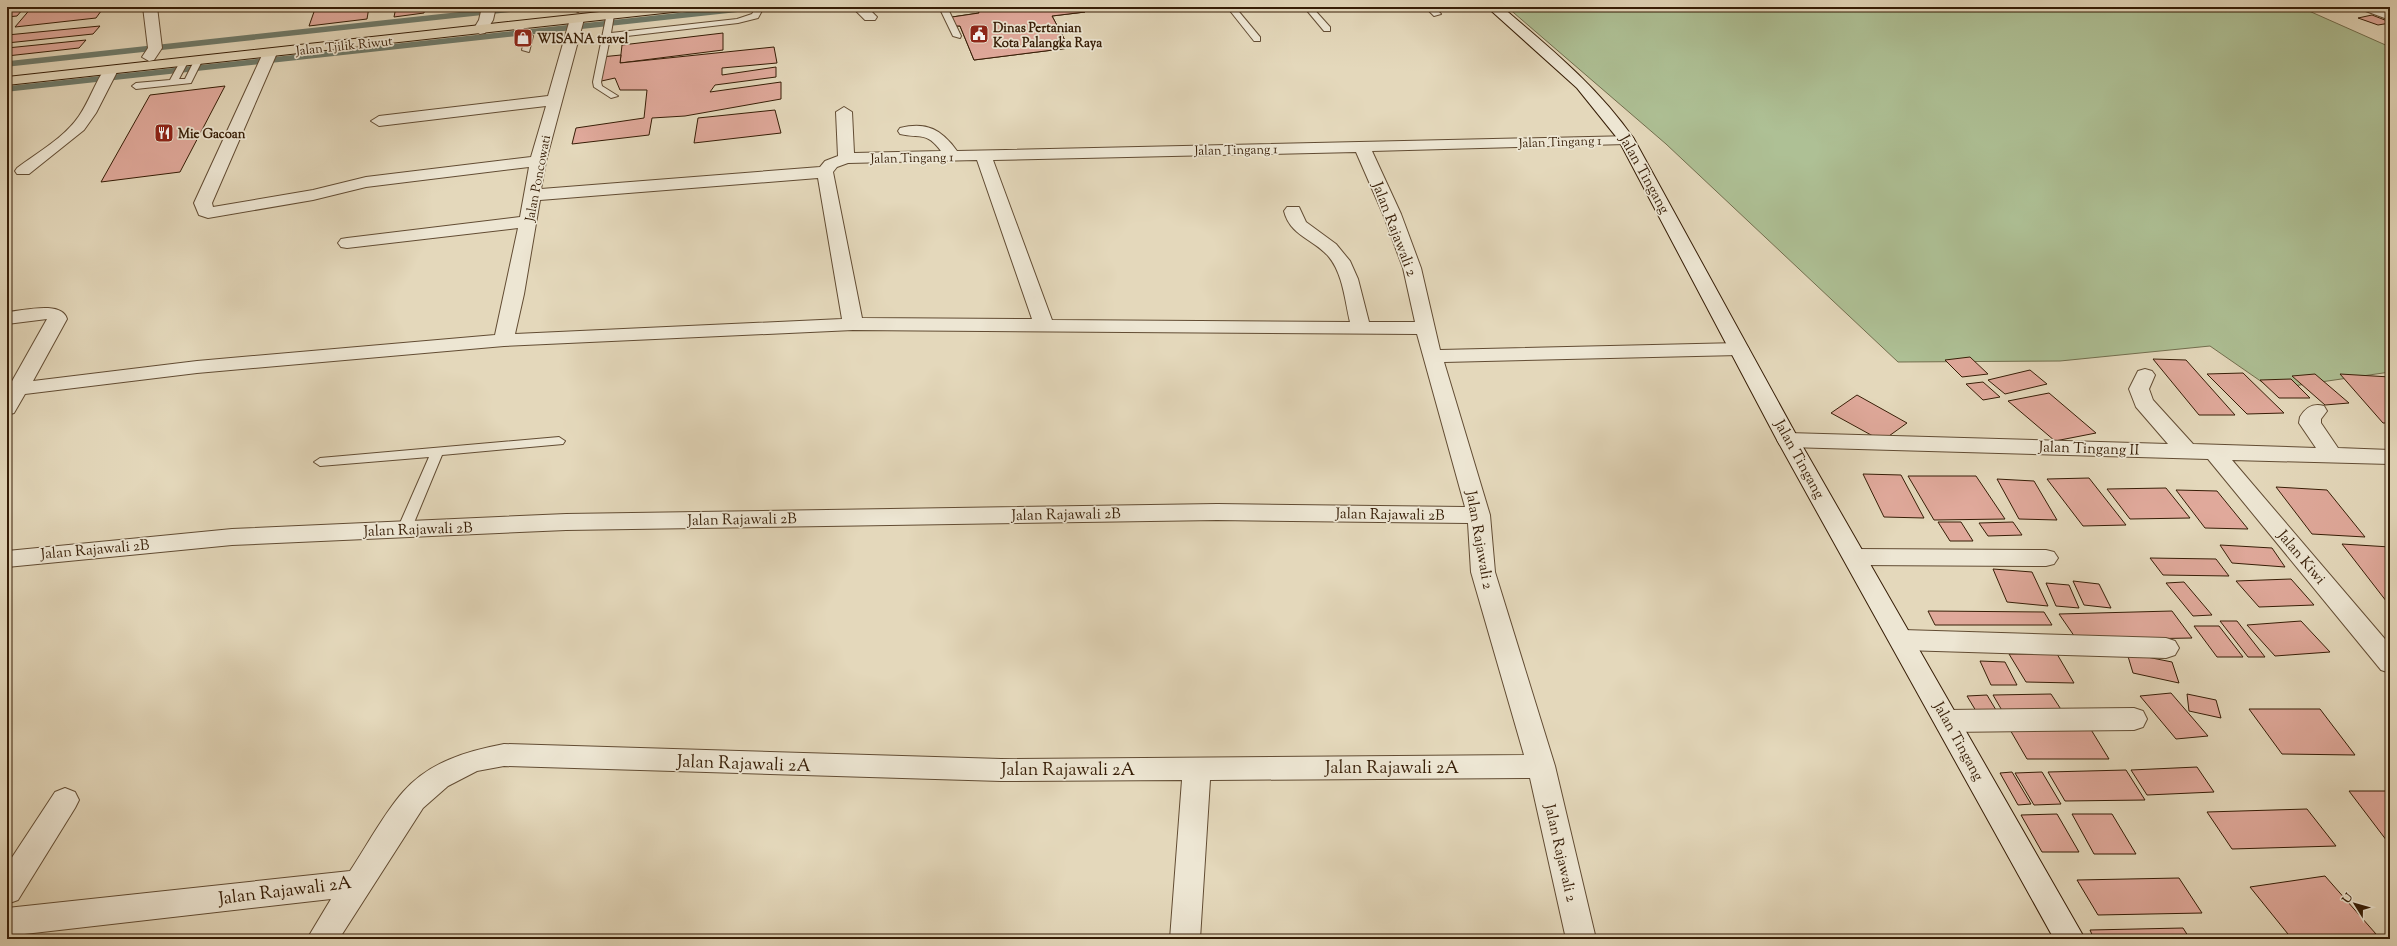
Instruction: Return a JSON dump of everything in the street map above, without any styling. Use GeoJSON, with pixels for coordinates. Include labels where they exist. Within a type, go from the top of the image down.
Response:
{"type":"FeatureCollection","features":[{"type":"Feature","properties":{"kind":"highway","name":"Jalan Tjilik Riwut"},"geometry":{"type":"LineString","coordinates":[[7,72],[485,19],[578,12],[682,7]]}},
{"type":"Feature","properties":{"kind":"highway","name":"Jalan Tjilik Riwut"},"geometry":{"type":"LineString","coordinates":[[7,81],[270,53],[485,19],[515,26],[578,12]]}},
{"type":"Feature","properties":{"kind":"street"},"geometry":{"type":"LineString","coordinates":[[150,7],[155,48],[150,57]]}},
{"type":"Feature","properties":{"kind":"street"},"geometry":{"type":"LineString","coordinates":[[859,7],[870,16]]}},
{"type":"Feature","properties":{"kind":"street","name":"Jalan Tingang"},"geometry":{"type":"LineString","coordinates":[[1494,7],[1593,95],[1612,116],[1626,139],[1788,440],[1903,640],[2070,939]]}},
{"type":"Feature","properties":{"kind":"street"},"geometry":{"type":"LineString","coordinates":[[2368,7],[2390,16]]}},
{"type":"Feature","properties":{"kind":"street","name":"Jalan Poncowati"},"geometry":{"type":"LineString","coordinates":[[504,340],[534,195],[538,161],[578,12]]}},
{"type":"Feature","properties":{"kind":"street"},"geometry":{"type":"LineString","coordinates":[[270,53],[203,203],[205,211],[208,213],[313,195],[360,183],[538,161]]}},
{"type":"Feature","properties":{"kind":"street"},"geometry":{"type":"LineString","coordinates":[[23,171],[68,136],[84,121],[105,78],[111,70]]}},
{"type":"Feature","properties":{"kind":"street"},"geometry":{"type":"LineString","coordinates":[[378,121],[554,100]]}},
{"type":"Feature","properties":{"kind":"street"},"geometry":{"type":"LineString","coordinates":[[534,195],[824,172],[831,164],[846,158],[844,112]]}},
{"type":"Feature","properties":{"kind":"street"},"geometry":{"type":"LineString","coordinates":[[906,131],[924,130],[935,133],[953,156]]}},
{"type":"Feature","properties":{"kind":"street","name":"Jalan Tingang 1"},"geometry":{"type":"LineString","coordinates":[[846,158],[1362,147],[1626,139]]}},
{"type":"Feature","properties":{"kind":"street","name":"Jalan Rajawali 2"},"geometry":{"type":"LineString","coordinates":[[1362,147],[1406,250],[1432,356],[1479,515],[1483,572],[1541,766],[1580,939]]}},
{"type":"Feature","properties":{"kind":"street"},"geometry":{"type":"LineString","coordinates":[[983,155],[1044,325]]}},
{"type":"Feature","properties":{"kind":"street"},"geometry":{"type":"LineString","coordinates":[[824,172],[853,324]]}},
{"type":"Feature","properties":{"kind":"street"},"geometry":{"type":"LineString","coordinates":[[1293,211],[1294,218],[1299,225],[1335,252],[1349,280],[1361,328]]}},
{"type":"Feature","properties":{"kind":"street"},"geometry":{"type":"LineString","coordinates":[[347,243],[529,221]]}},
{"type":"Feature","properties":{"kind":"street"},"geometry":{"type":"LineString","coordinates":[[7,318],[50,313],[56,315],[57,319],[13,390],[7,408]]}},
{"type":"Feature","properties":{"kind":"street"},"geometry":{"type":"LineString","coordinates":[[13,390],[196,367],[504,340],[853,324],[1426,328]]}},
{"type":"Feature","properties":{"kind":"street"},"geometry":{"type":"LineString","coordinates":[[1432,356],[1739,349]]}},
{"type":"Feature","properties":{"kind":"street"},"geometry":{"type":"LineString","coordinates":[[2145,376],[2139,389],[2143,402],[2187,451]]}},
{"type":"Feature","properties":{"kind":"street"},"geometry":{"type":"LineString","coordinates":[[2317,411],[2310,417],[2310,424],[2332,456]]}},
{"type":"Feature","properties":{"kind":"street","name":"Jalan Tingang II"},"geometry":{"type":"LineString","coordinates":[[1788,440],[2390,457]]}},
{"type":"Feature","properties":{"kind":"street","name":"Jalan Kiwi"},"geometry":{"type":"LineString","coordinates":[[2214,452],[2390,663]]}},
{"type":"Feature","properties":{"kind":"street","name":"Jalan Rajawali 2B"},"geometry":{"type":"LineString","coordinates":[[7,558],[232,537],[566,522],[1217,512],[1479,515]]}},
{"type":"Feature","properties":{"kind":"street"},"geometry":{"type":"LineString","coordinates":[[1856,557],[2046,558]]}},
{"type":"Feature","properties":{"kind":"street"},"geometry":{"type":"LineString","coordinates":[[1903,640],[2166,648]]}},
{"type":"Feature","properties":{"kind":"street"},"geometry":{"type":"LineString","coordinates":[[1948,721],[2134,719]]}},
{"type":"Feature","properties":{"kind":"street","name":"Jalan Rajawali 2A"},"geometry":{"type":"LineString","coordinates":[[7,922],[358,883],[413,800],[438,778],[472,761],[504,755],[1001,770],[1541,766]]}},
{"type":"Feature","properties":{"kind":"street"},"geometry":{"type":"LineString","coordinates":[[1185,939],[1197,768]]}},
{"type":"Feature","properties":{"kind":"street"},"geometry":{"type":"LineString","coordinates":[[7,892],[66,800]]}},
{"type":"Feature","properties":{"kind":"street"},"geometry":{"type":"LineString","coordinates":[[322,939],[358,883]]}},
{"type":"Feature","properties":{"kind":"lane"},"geometry":{"type":"LineString","coordinates":[[605,36],[738,21],[755,16],[760,7]]}},
{"type":"Feature","properties":{"kind":"lane"},"geometry":{"type":"LineString","coordinates":[[957,36],[944,8],[959,7]]}},
{"type":"Feature","properties":{"kind":"lane"},"geometry":{"type":"LineString","coordinates":[[1231,7],[1257,39]]}},
{"type":"Feature","properties":{"kind":"lane"},"geometry":{"type":"LineString","coordinates":[[1308,7],[1327,29]]}},
{"type":"Feature","properties":{"kind":"lane"},"geometry":{"type":"LineString","coordinates":[[1429,7],[1437,14]]}},
{"type":"Feature","properties":{"kind":"lane"},"geometry":{"type":"LineString","coordinates":[[606,11],[605,36],[597,82],[598,88],[614,96]]}},
{"type":"Feature","properties":{"kind":"lane"},"geometry":{"type":"LineString","coordinates":[[515,26],[530,36],[526,50]]}},
{"type":"Feature","properties":{"kind":"lane"},"geometry":{"type":"LineString","coordinates":[[136,86],[188,81],[198,61]]}},
{"type":"Feature","properties":{"kind":"lane"},"geometry":{"type":"LineString","coordinates":[[173,82],[184,62]]}},
{"type":"Feature","properties":{"kind":"lane"},"geometry":{"type":"LineString","coordinates":[[320,462],[437,453],[559,441]]}},
{"type":"Feature","properties":{"kind":"lane"},"geometry":{"type":"LineString","coordinates":[[404,530],[437,453]]}},
{"type":"Feature","properties":{"kind":"green space"},"geometry":{"type":"Polygon","coordinates":[[[1507,7],[2300,7],[2390,47],[2390,372],[2272,389],[2210,346],[2060,361],[1898,362],[1666,144],[1507,7]]]}},
{"type":"Feature","properties":{"kind":"building"},"geometry":{"type":"Polygon","coordinates":[[[32,7],[104,7],[96,18],[15,27],[32,7]]]}},
{"type":"Feature","properties":{"kind":"building"},"geometry":{"type":"Polygon","coordinates":[[[327,7],[369,7],[367,19],[309,26],[315,9],[327,7]]]}},
{"type":"Feature","properties":{"kind":"building"},"geometry":{"type":"Polygon","coordinates":[[[396,7],[425,7],[424,13],[394,17],[396,7]]]}},
{"type":"Feature","properties":{"kind":"building","name":"Dinas Pertanian Kota Palangka Raya"},"geometry":{"type":"Polygon","coordinates":[[[1005,7],[1007,11],[1039,7],[1082,7],[1085,12],[1052,16],[1069,48],[974,60],[960,26],[956,26],[952,17],[979,13],[978,9],[1005,7]],[[1026,20],[990,24],[998,46],[1035,42],[1026,20]]]}},
{"type":"Feature","properties":{"kind":"building","name":"Dinas Pertanian Kota Palangka Raya"},"geometry":{"type":"Polygon","coordinates":[[[1005,7],[1007,11],[1039,7],[1082,7],[1085,12],[1052,16],[1069,48],[974,60],[960,26],[956,26],[952,17],[979,13],[978,9],[1005,7]]]}},
{"type":"Feature","properties":{"kind":"building"},"geometry":{"type":"Polygon","coordinates":[[[23,9],[17,16],[7,17],[7,11],[23,9]]]}},
{"type":"Feature","properties":{"kind":"building"},"geometry":{"type":"Polygon","coordinates":[[[2372,15],[2390,23],[2378,25],[2358,18],[2372,15]]]}},
{"type":"Feature","properties":{"kind":"building"},"geometry":{"type":"Polygon","coordinates":[[[100,26],[93,34],[7,43],[7,35],[100,26]]]}},
{"type":"Feature","properties":{"kind":"building"},"geometry":{"type":"Polygon","coordinates":[[[723,33],[723,50],[620,63],[622,45],[723,33]]]}},
{"type":"Feature","properties":{"kind":"building"},"geometry":{"type":"Polygon","coordinates":[[[86,40],[79,48],[7,56],[7,48],[86,40]]]}},
{"type":"Feature","properties":{"kind":"building"},"geometry":{"type":"Polygon","coordinates":[[[774,47],[777,63],[722,68],[722,75],[776,67],[776,77],[715,85],[710,92],[781,82],[781,99],[685,116],[652,118],[649,135],[572,144],[576,128],[644,118],[647,90],[620,90],[615,78],[597,82],[601,57],[621,55],[620,63],[774,47]]]}},
{"type":"Feature","properties":{"kind":"building","name":"Mie Gacoan"},"geometry":{"type":"Polygon","coordinates":[[[225,86],[180,172],[101,182],[150,95],[225,86]]]}},
{"type":"Feature","properties":{"kind":"building"},"geometry":{"type":"Polygon","coordinates":[[[775,110],[781,133],[694,143],[698,118],[775,110]]]}},
{"type":"Feature","properties":{"kind":"building"},"geometry":{"type":"Polygon","coordinates":[[[1970,357],[1988,374],[1962,377],[1945,360],[1970,357]]]}},
{"type":"Feature","properties":{"kind":"building"},"geometry":{"type":"Polygon","coordinates":[[[2153,359],[2186,360],[2235,415],[2199,415],[2153,359]]]}},
{"type":"Feature","properties":{"kind":"building"},"geometry":{"type":"Polygon","coordinates":[[[2030,370],[2047,384],[2005,394],[1988,380],[2030,370]]]}},
{"type":"Feature","properties":{"kind":"building"},"geometry":{"type":"Polygon","coordinates":[[[2243,373],[2284,413],[2247,414],[2207,374],[2243,373]]]}},
{"type":"Feature","properties":{"kind":"building"},"geometry":{"type":"Polygon","coordinates":[[[2315,374],[2349,403],[2325,405],[2292,376],[2315,374]]]}},
{"type":"Feature","properties":{"kind":"building"},"geometry":{"type":"Polygon","coordinates":[[[2340,374],[2390,377],[2390,423],[2383,423],[2340,374]]]}},
{"type":"Feature","properties":{"kind":"building"},"geometry":{"type":"Polygon","coordinates":[[[2291,379],[2310,398],[2279,398],[2260,380],[2291,379]]]}},
{"type":"Feature","properties":{"kind":"building"},"geometry":{"type":"Polygon","coordinates":[[[1983,382],[2000,397],[1983,400],[1966,384],[1983,382]]]}},
{"type":"Feature","properties":{"kind":"building"},"geometry":{"type":"Polygon","coordinates":[[[2049,393],[2096,433],[2055,441],[2008,401],[2049,393]]]}},
{"type":"Feature","properties":{"kind":"building"},"geometry":{"type":"Polygon","coordinates":[[[1857,395],[1907,423],[1882,441],[1831,413],[1857,395]]]}},
{"type":"Feature","properties":{"kind":"building"},"geometry":{"type":"Polygon","coordinates":[[[1863,474],[1901,475],[1924,518],[1884,517],[1863,474]]]}},
{"type":"Feature","properties":{"kind":"building"},"geometry":{"type":"Polygon","coordinates":[[[1908,476],[1976,476],[2005,519],[1934,520],[1908,476]]]}},
{"type":"Feature","properties":{"kind":"building"},"geometry":{"type":"Polygon","coordinates":[[[2089,478],[2126,525],[2083,526],[2047,479],[2089,478]]]}},
{"type":"Feature","properties":{"kind":"building"},"geometry":{"type":"Polygon","coordinates":[[[1997,479],[2034,481],[2057,520],[2019,519],[1997,479]]]}},
{"type":"Feature","properties":{"kind":"building"},"geometry":{"type":"Polygon","coordinates":[[[2276,487],[2327,490],[2365,537],[2312,534],[2276,487]]]}},
{"type":"Feature","properties":{"kind":"building"},"geometry":{"type":"Polygon","coordinates":[[[2166,488],[2190,518],[2130,519],[2107,489],[2166,488]]]}},
{"type":"Feature","properties":{"kind":"building"},"geometry":{"type":"Polygon","coordinates":[[[2176,490],[2217,491],[2248,529],[2205,528],[2176,490]]]}},
{"type":"Feature","properties":{"kind":"building"},"geometry":{"type":"Polygon","coordinates":[[[1938,522],[1961,522],[1973,541],[1950,541],[1938,522]]]}},
{"type":"Feature","properties":{"kind":"building"},"geometry":{"type":"Polygon","coordinates":[[[2013,522],[2022,535],[1988,536],[1979,523],[2013,522]]]}},
{"type":"Feature","properties":{"kind":"building"},"geometry":{"type":"Polygon","coordinates":[[[2342,544],[2390,547],[2390,606],[2342,544]]]}},
{"type":"Feature","properties":{"kind":"building"},"geometry":{"type":"Polygon","coordinates":[[[2220,545],[2272,548],[2285,567],[2232,563],[2220,545]]]}},
{"type":"Feature","properties":{"kind":"building"},"geometry":{"type":"Polygon","coordinates":[[[2150,558],[2216,559],[2229,576],[2163,575],[2150,558]]]}},
{"type":"Feature","properties":{"kind":"building"},"geometry":{"type":"Polygon","coordinates":[[[1993,569],[2032,572],[2048,606],[2007,602],[1993,569]]]}},
{"type":"Feature","properties":{"kind":"building"},"geometry":{"type":"Polygon","coordinates":[[[2291,579],[2314,605],[2259,607],[2236,581],[2291,579]]]}},
{"type":"Feature","properties":{"kind":"building"},"geometry":{"type":"Polygon","coordinates":[[[2073,581],[2099,584],[2111,608],[2084,605],[2073,581]]]}},
{"type":"Feature","properties":{"kind":"building"},"geometry":{"type":"Polygon","coordinates":[[[2184,582],[2212,615],[2193,616],[2166,583],[2184,582]]]}},
{"type":"Feature","properties":{"kind":"building"},"geometry":{"type":"Polygon","coordinates":[[[2046,583],[2069,585],[2079,608],[2056,606],[2046,583]]]}},
{"type":"Feature","properties":{"kind":"building"},"geometry":{"type":"Polygon","coordinates":[[[1928,611],[2044,612],[2052,625],[1935,625],[1928,611]]]}},
{"type":"Feature","properties":{"kind":"building"},"geometry":{"type":"Polygon","coordinates":[[[2172,611],[2192,638],[2077,640],[2059,614],[2172,611]]]}},
{"type":"Feature","properties":{"kind":"building"},"geometry":{"type":"Polygon","coordinates":[[[2220,621],[2237,621],[2265,657],[2248,657],[2220,621]]]}},
{"type":"Feature","properties":{"kind":"building"},"geometry":{"type":"Polygon","coordinates":[[[2301,621],[2330,652],[2275,656],[2247,625],[2301,621]]]}},
{"type":"Feature","properties":{"kind":"building"},"geometry":{"type":"Polygon","coordinates":[[[2194,626],[2219,626],[2243,657],[2217,657],[2194,626]]]}},
{"type":"Feature","properties":{"kind":"building"},"geometry":{"type":"Polygon","coordinates":[[[2127,653],[2172,662],[2179,683],[2133,673],[2127,653]]]}},
{"type":"Feature","properties":{"kind":"building"},"geometry":{"type":"Polygon","coordinates":[[[2009,654],[2057,654],[2074,683],[2026,682],[2009,654]]]}},
{"type":"Feature","properties":{"kind":"building"},"geometry":{"type":"Polygon","coordinates":[[[1980,661],[2005,662],[2017,685],[1991,685],[1980,661]]]}},
{"type":"Feature","properties":{"kind":"building"},"geometry":{"type":"Polygon","coordinates":[[[2171,693],[2208,736],[2176,739],[2140,696],[2171,693]]]}},
{"type":"Feature","properties":{"kind":"building"},"geometry":{"type":"Polygon","coordinates":[[[2051,694],[2066,717],[2007,719],[1993,695],[2051,694]]]}},
{"type":"Feature","properties":{"kind":"building"},"geometry":{"type":"Polygon","coordinates":[[[2187,694],[2216,700],[2221,718],[2189,711],[2187,694]]]}},
{"type":"Feature","properties":{"kind":"building"},"geometry":{"type":"Polygon","coordinates":[[[1987,695],[1996,710],[1976,711],[1967,696],[1987,695]]]}},
{"type":"Feature","properties":{"kind":"building"},"geometry":{"type":"Polygon","coordinates":[[[2249,709],[2320,709],[2355,755],[2282,754],[2249,709]]]}},
{"type":"Feature","properties":{"kind":"building"},"geometry":{"type":"Polygon","coordinates":[[[2009,728],[2090,728],[2109,759],[2027,759],[2009,728]]]}},
{"type":"Feature","properties":{"kind":"building"},"geometry":{"type":"Polygon","coordinates":[[[2197,767],[2214,792],[2147,795],[2131,770],[2197,767]]]}},
{"type":"Feature","properties":{"kind":"building"},"geometry":{"type":"Polygon","coordinates":[[[2126,770],[2145,800],[2065,801],[2048,772],[2126,770]]]}},
{"type":"Feature","properties":{"kind":"building"},"geometry":{"type":"Polygon","coordinates":[[[2012,772],[2031,804],[2018,805],[2000,773],[2012,772]]]}},
{"type":"Feature","properties":{"kind":"building"},"geometry":{"type":"Polygon","coordinates":[[[2042,772],[2061,804],[2034,805],[2015,773],[2042,772]]]}},
{"type":"Feature","properties":{"kind":"building"},"geometry":{"type":"Polygon","coordinates":[[[2349,791],[2390,791],[2390,845],[2349,791]]]}},
{"type":"Feature","properties":{"kind":"building"},"geometry":{"type":"Polygon","coordinates":[[[2307,809],[2336,846],[2232,849],[2207,812],[2307,809]]]}},
{"type":"Feature","properties":{"kind":"building"},"geometry":{"type":"Polygon","coordinates":[[[2057,814],[2079,852],[2042,852],[2021,815],[2057,814]]]}},
{"type":"Feature","properties":{"kind":"building"},"geometry":{"type":"Polygon","coordinates":[[[2072,814],[2112,814],[2136,854],[2094,854],[2072,814]]]}},
{"type":"Feature","properties":{"kind":"building"},"geometry":{"type":"Polygon","coordinates":[[[2325,876],[2376,934],[2345,939],[2292,939],[2250,887],[2325,876]]]}},
{"type":"Feature","properties":{"kind":"building"},"geometry":{"type":"Polygon","coordinates":[[[2179,878],[2202,913],[2098,915],[2077,880],[2179,878]]]}},
{"type":"Feature","properties":{"kind":"building"},"geometry":{"type":"Polygon","coordinates":[[[2183,928],[2190,939],[2094,939],[2090,930],[2183,928]]]}},
{"type":"Feature","properties":{"kind":"waterway"},"geometry":{"type":"LineString","coordinates":[[7,64],[530,7]]}},
{"type":"Feature","properties":{"kind":"waterway"},"geometry":{"type":"LineString","coordinates":[[7,89],[758,7]]}},
{"type":"Feature","properties":{"kind":"place","name":"Dinas Pertanian Kota Palangka Raya"},"geometry":{"type":"Point","coordinates":[979,34]}},
{"type":"Feature","properties":{"kind":"place","name":"WISANA travel"},"geometry":{"type":"Point","coordinates":[523,38]}},
{"type":"Feature","properties":{"kind":"place","name":"Mie Gacoan"},"geometry":{"type":"Point","coordinates":[164,133]}}]}
